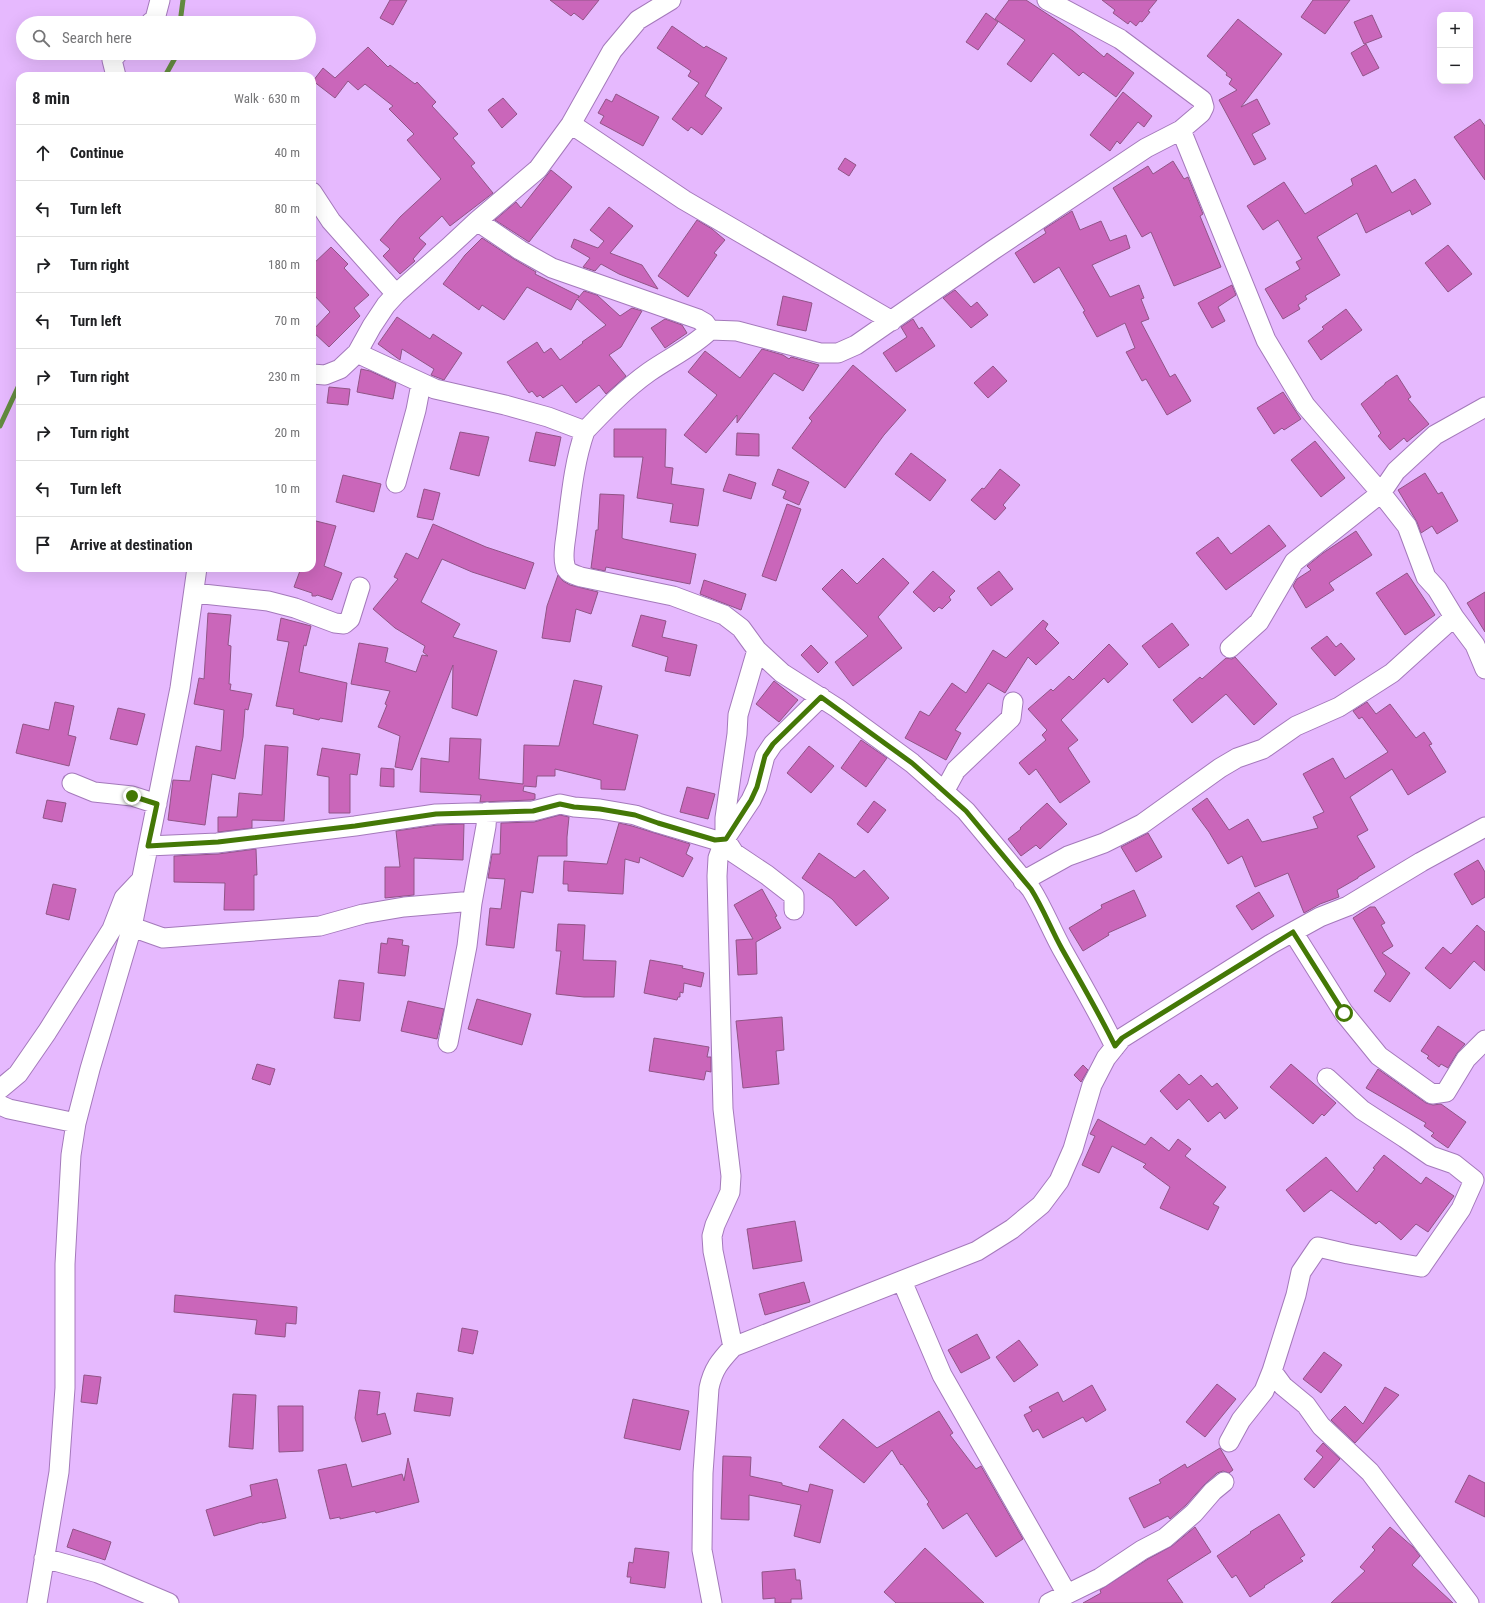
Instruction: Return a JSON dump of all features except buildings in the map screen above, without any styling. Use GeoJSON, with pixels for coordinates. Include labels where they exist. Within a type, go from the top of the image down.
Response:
{"type":"FeatureCollection","features":[{"type":"Feature","properties":{"kind":"street"},"geometry":{"type":"LineString","coordinates":[[156,16],[160,0]]}},
{"type":"Feature","properties":{"kind":"street"},"geometry":{"type":"LineString","coordinates":[[316,374],[325,375],[340,369],[357,353],[372,326],[396,294],[477,220],[538,169],[571,124],[612,51],[638,20],[671,0]]}},
{"type":"Feature","properties":{"kind":"street"},"geometry":{"type":"LineString","coordinates":[[1047,0],[1120,39],[1202,100],[1204,107],[1201,113],[1181,130],[1146,148],[993,250],[856,345],[838,353],[820,353],[737,331],[710,330],[702,338],[648,372],[620,395],[585,431],[574,474],[565,544],[564,565],[572,574],[581,577],[673,596],[724,615],[741,628],[757,650],[782,673],[821,697],[912,763],[966,811],[1031,889],[1106,1026],[1115,1046]]}},
{"type":"Feature","properties":{"kind":"street"},"geometry":{"type":"LineString","coordinates":[[112,60],[115,72]]}},
{"type":"Feature","properties":{"kind":"street"},"geometry":{"type":"LineString","coordinates":[[571,124],[684,200],[892,321]]}},
{"type":"Feature","properties":{"kind":"street"},"geometry":{"type":"LineString","coordinates":[[1181,130],[1266,340],[1276,359],[1305,405],[1381,493],[1407,526],[1426,577],[1437,589],[1454,617],[1475,645],[1485,669]]}},
{"type":"Feature","properties":{"kind":"street"},"geometry":{"type":"LineString","coordinates":[[316,198],[331,221],[396,294]]}},
{"type":"Feature","properties":{"kind":"street"},"geometry":{"type":"LineString","coordinates":[[477,220],[520,250],[552,268],[698,319],[705,323],[710,330]]}},
{"type":"Feature","properties":{"kind":"street"},"geometry":{"type":"LineString","coordinates":[[357,353],[421,384],[435,389],[548,417],[585,431]]}},
{"type":"Feature","properties":{"kind":"street"},"geometry":{"type":"LineString","coordinates":[[396,483],[414,417],[421,384]]}},
{"type":"Feature","properties":{"kind":"street"},"geometry":{"type":"LineString","coordinates":[[1230,648],[1259,622],[1294,562],[1381,493],[1396,471],[1435,434],[1485,407]]}},
{"type":"Feature","properties":{"kind":"street"},"geometry":{"type":"LineString","coordinates":[[37,1603],[59,1472],[64,1403],[65,1264],[71,1155],[76,1123],[90,1069],[132,927],[180,688],[197,572]]}},
{"type":"Feature","properties":{"kind":"street"},"geometry":{"type":"LineString","coordinates":[[194,593],[268,601],[295,608],[335,623],[344,624],[350,619],[360,587]]}},
{"type":"Feature","properties":{"kind":"street"},"geometry":{"type":"LineString","coordinates":[[1023,881],[1068,856],[1104,842],[1142,824],[1226,764],[1237,758],[1262,749],[1296,726],[1339,707],[1392,673],[1454,617]]}},
{"type":"Feature","properties":{"kind":"street"},"geometry":{"type":"LineString","coordinates":[[757,650],[738,715],[737,734],[725,818],[726,839],[734,853],[767,875],[794,896],[794,910]]}},
{"type":"Feature","properties":{"kind":"street"},"geometry":{"type":"LineString","coordinates":[[734,1347],[713,1251],[712,1236],[715,1225],[730,1192],[732,1176],[723,1109],[717,876],[718,858],[726,839],[751,800],[757,787],[765,756],[773,744],[821,697]]}},
{"type":"Feature","properties":{"kind":"street"},"geometry":{"type":"LineString","coordinates":[[944,792],[956,770],[1011,718],[1013,702]]}},
{"type":"Feature","properties":{"kind":"street"},"geometry":{"type":"LineString","coordinates":[[72,783],[94,792],[132,796],[157,804]]}},
{"type":"Feature","properties":{"kind":"street"},"geometry":{"type":"LineString","coordinates":[[148,846],[218,842],[355,826],[436,814],[533,811],[560,804],[635,815],[715,840],[726,839]]}},
{"type":"Feature","properties":{"kind":"street"},"geometry":{"type":"LineString","coordinates":[[448,1043],[468,946],[472,903],[485,832],[487,812]]}},
{"type":"Feature","properties":{"kind":"street"},"geometry":{"type":"LineString","coordinates":[[712,1603],[702,1550],[703,1473],[709,1388],[712,1376],[719,1362],[734,1347],[978,1251],[1012,1229],[1041,1205],[1059,1181],[1073,1149],[1092,1085],[1106,1058],[1122,1038],[1293,932],[1320,917],[1348,906],[1421,862],[1485,827]]}},
{"type":"Feature","properties":{"kind":"street"},"geometry":{"type":"LineString","coordinates":[[0,1089],[18,1074],[47,1032],[112,929],[124,898],[141,880]]}},
{"type":"Feature","properties":{"kind":"street"},"geometry":{"type":"LineString","coordinates":[[132,927],[162,938],[320,926],[363,914],[404,907],[462,902],[472,903]]}},
{"type":"Feature","properties":{"kind":"street"},"geometry":{"type":"LineString","coordinates":[[1293,932],[1344,1013],[1379,1056],[1432,1094],[1446,1092],[1466,1059],[1485,1040]]}},
{"type":"Feature","properties":{"kind":"street"},"geometry":{"type":"LineString","coordinates":[[1230,1442],[1242,1420],[1264,1391],[1272,1371],[1296,1295],[1301,1272],[1318,1247],[1421,1267],[1461,1209],[1474,1180],[1454,1164],[1431,1156],[1362,1110],[1327,1078]]}},
{"type":"Feature","properties":{"kind":"street"},"geometry":{"type":"LineString","coordinates":[[0,1105],[9,1109],[76,1123]]}},
{"type":"Feature","properties":{"kind":"street"},"geometry":{"type":"LineString","coordinates":[[902,1281],[942,1375],[1067,1594]]}},
{"type":"Feature","properties":{"kind":"street"},"geometry":{"type":"LineString","coordinates":[[1272,1371],[1283,1386],[1306,1405],[1322,1426],[1370,1472],[1469,1603]]}},
{"type":"Feature","properties":{"kind":"street"},"geometry":{"type":"LineString","coordinates":[[1049,1603],[1100,1578],[1142,1550],[1165,1538],[1194,1513],[1213,1491],[1224,1482]]}},
{"type":"Feature","properties":{"kind":"street"},"geometry":{"type":"LineString","coordinates":[[44,1558],[98,1573],[169,1603]]}},
{"type":"Feature","properties":{"kind":"waterway"},"geometry":{"type":"LineString","coordinates":[[181,16],[183,0]]}},
{"type":"Feature","properties":{"kind":"waterway"},"geometry":{"type":"LineString","coordinates":[[167,72],[174,60]]}},
{"type":"Feature","properties":{"kind":"waterway"},"geometry":{"type":"LineString","coordinates":[[0,426],[16,392]]}},
{"type":"Feature","properties":{"kind":"route"},"geometry":{"type":"LineString","coordinates":[[132,796],[157,804],[148,846],[218,842],[355,826],[436,814],[533,811],[560,804],[635,815],[715,840],[726,839],[751,800],[757,787],[765,756],[773,744],[821,697],[912,763],[966,811],[1031,889],[1106,1026],[1115,1046],[1122,1038],[1271,944],[1293,932],[1344,1013]]}}]}
